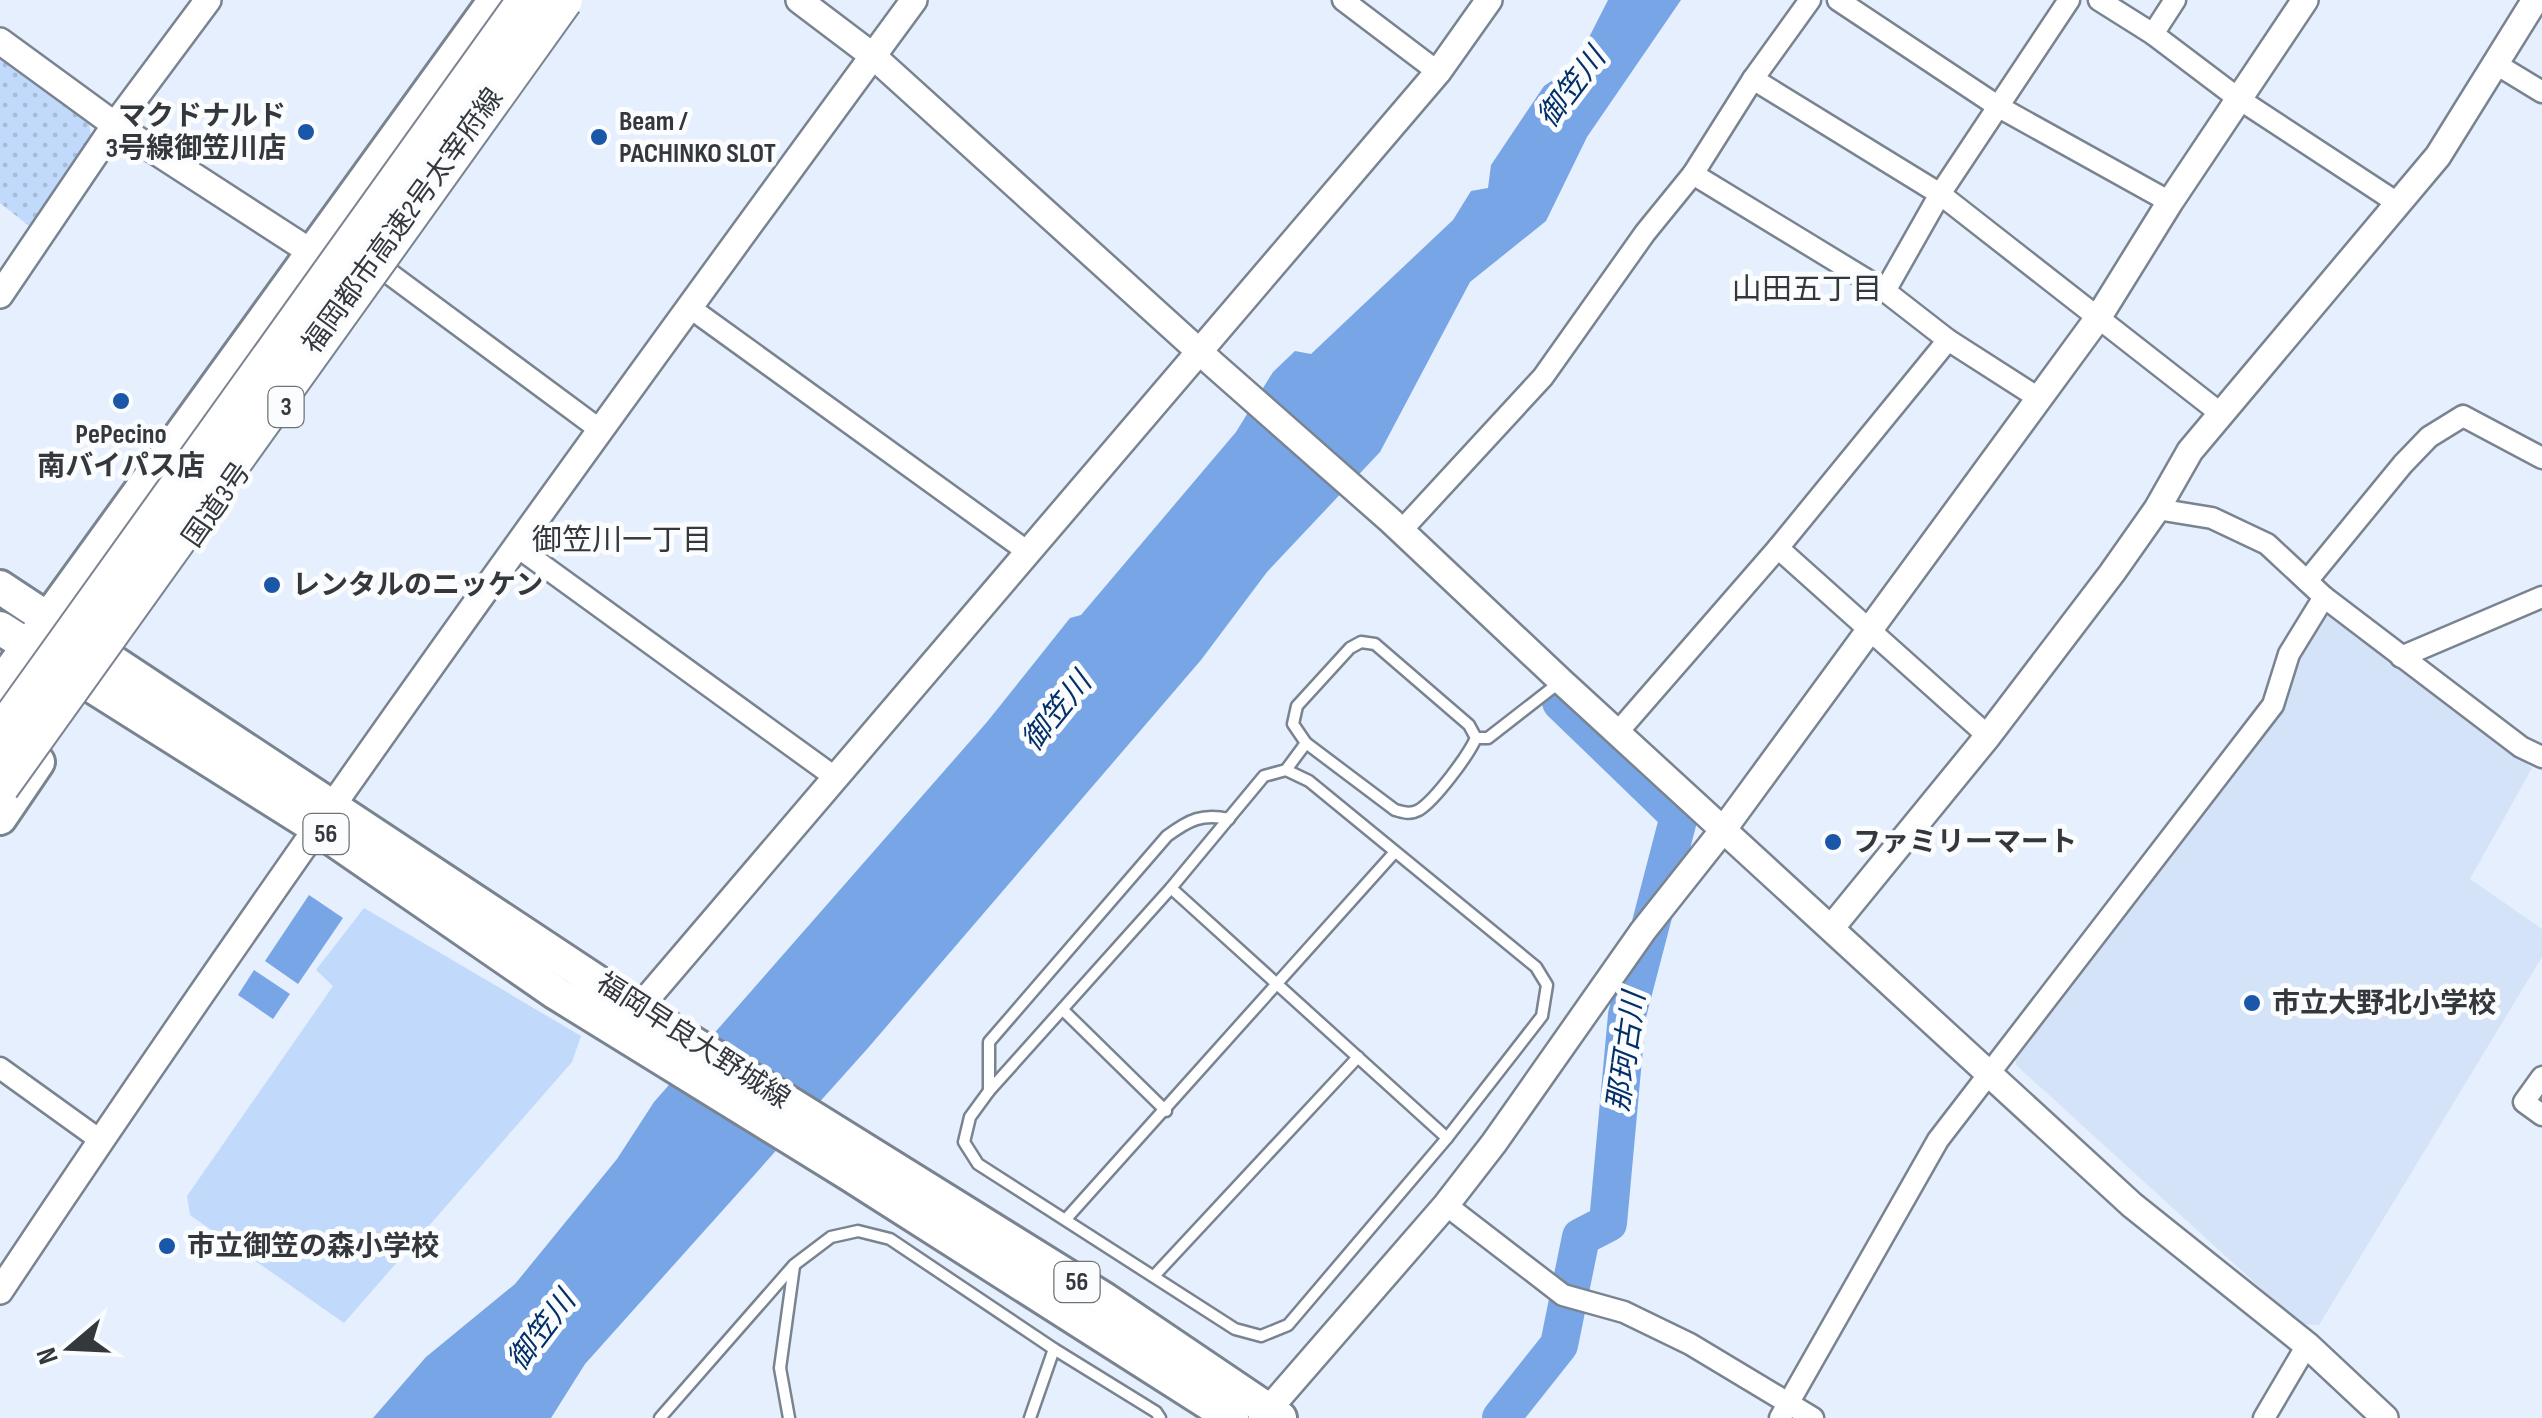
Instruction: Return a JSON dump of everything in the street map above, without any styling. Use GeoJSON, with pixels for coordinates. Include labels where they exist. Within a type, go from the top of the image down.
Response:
{"type":"FeatureCollection","features":[{"type":"Feature","properties":{"kind":"highway","name":"福岡都市高速2号太宰府線"},"geometry":{"type":"LineString","coordinates":[[0,736],[526,0]]}},
{"type":"Feature","properties":{"kind":"highway","name":"福岡都市高速2号太宰府線"},"geometry":{"type":"LineString","coordinates":[[0,786],[563,0]]}},
{"type":"Feature","properties":{"kind":"main road"},"geometry":{"type":"LineString","coordinates":[[0,685],[495,0]]}},
{"type":"Feature","properties":{"kind":"main road","name":"国道3号"},"geometry":{"type":"LineString","coordinates":[[0,818],[383,269],[578,0]]}},
{"type":"Feature","properties":{"kind":"main road"},"geometry":{"type":"LineString","coordinates":[[0,587],[50,620],[98,673]]}},
{"type":"Feature","properties":{"kind":"main road"},"geometry":{"type":"LineString","coordinates":[[0,628],[29,647],[98,673]]}},
{"type":"Feature","properties":{"kind":"main road","name":"福岡早良大野城線"},"geometry":{"type":"LineString","coordinates":[[98,673],[325,817],[571,962],[1232,1418]]}},
{"type":"Feature","properties":{"kind":"main road","name":"福岡早良大野城線"},"geometry":{"type":"LineString","coordinates":[[325,817],[556,992],[1104,1299],[1270,1415]]}},
{"type":"Feature","properties":{"kind":"street"},"geometry":{"type":"LineString","coordinates":[[0,295],[115,125],[208,0]]}},
{"type":"Feature","properties":{"kind":"street"},"geometry":{"type":"LineString","coordinates":[[799,0],[873,56],[1396,526],[2132,1205],[2308,1346],[2385,1418]]}},
{"type":"Feature","properties":{"kind":"street"},"geometry":{"type":"LineString","coordinates":[[0,1291],[100,1140],[516,546],[914,0]]}},
{"type":"Feature","properties":{"kind":"street"},"geometry":{"type":"LineString","coordinates":[[1344,0],[1438,72]]}},
{"type":"Feature","properties":{"kind":"street"},"geometry":{"type":"LineString","coordinates":[[638,1009],[1028,552],[1206,358],[1438,72],[1488,0]]}},
{"type":"Feature","properties":{"kind":"street"},"geometry":{"type":"LineString","coordinates":[[1396,526],[1543,377],[1692,174],[1810,0]]}},
{"type":"Feature","properties":{"kind":"street"},"geometry":{"type":"LineString","coordinates":[[1838,0],[1999,107],[2170,202]]}},
{"type":"Feature","properties":{"kind":"street"},"geometry":{"type":"LineString","coordinates":[[1885,292],[1940,194],[2069,0]]}},
{"type":"Feature","properties":{"kind":"street"},"geometry":{"type":"LineString","coordinates":[[2099,0],[2398,204]]}},
{"type":"Feature","properties":{"kind":"street"},"geometry":{"type":"LineString","coordinates":[[2153,34],[2175,0]]}},
{"type":"Feature","properties":{"kind":"street"},"geometry":{"type":"LineString","coordinates":[[1270,1415],[1494,1143],[1643,930],[1723,830],[2040,398],[2098,318],[2239,99],[2294,4]]}},
{"type":"Feature","properties":{"kind":"street"},"geometry":{"type":"LineString","coordinates":[[1832,927],[1988,736],[2157,510],[2190,451],[2220,412],[2438,156],[2534,5]]}},
{"type":"Feature","properties":{"kind":"street"},"geometry":{"type":"LineString","coordinates":[[0,42],[115,125],[311,252]]}},
{"type":"Feature","properties":{"kind":"street"},"geometry":{"type":"LineString","coordinates":[[2496,64],[2542,92]]}},
{"type":"Feature","properties":{"kind":"street"},"geometry":{"type":"LineString","coordinates":[[1753,79],[1940,194],[2220,412]]}},
{"type":"Feature","properties":{"kind":"street"},"geometry":{"type":"LineString","coordinates":[[1692,174],[1885,292],[1948,340],[2040,398]]}},
{"type":"Feature","properties":{"kind":"street"},"geometry":{"type":"LineString","coordinates":[[383,269],[599,429]]}},
{"type":"Feature","properties":{"kind":"street"},"geometry":{"type":"LineString","coordinates":[[688,307],[1028,552]]}},
{"type":"Feature","properties":{"kind":"street"},"geometry":{"type":"LineString","coordinates":[[1618,733],[1778,548],[1948,340]]}},
{"type":"Feature","properties":{"kind":"street"},"geometry":{"type":"LineString","coordinates":[[2307,582],[2428,437],[2463,416],[2542,458]]}},
{"type":"Feature","properties":{"kind":"street"},"geometry":{"type":"LineString","coordinates":[[2157,510],[2212,518],[2267,544],[2324,597],[2401,657],[2542,758]]}},
{"type":"Feature","properties":{"kind":"street"},"geometry":{"type":"LineString","coordinates":[[516,546],[836,778]]}},
{"type":"Feature","properties":{"kind":"street"},"geometry":{"type":"LineString","coordinates":[[1778,548],[1988,736]]}},
{"type":"Feature","properties":{"kind":"street"},"geometry":{"type":"LineString","coordinates":[[1785,1410],[1938,1140],[2273,704],[2289,654],[2324,597]]}},
{"type":"Feature","properties":{"kind":"street"},"geometry":{"type":"LineString","coordinates":[[2401,657],[2542,598]]}},
{"type":"Feature","properties":{"kind":"street"},"geometry":{"type":"LineString","coordinates":[[0,1068],[100,1140]]}},
{"type":"Feature","properties":{"kind":"street"},"geometry":{"type":"LineString","coordinates":[[2542,1077],[2524,1102],[2542,1115]]}},
{"type":"Feature","properties":{"kind":"street"},"geometry":{"type":"LineString","coordinates":[[1446,1205],[1563,1296],[1624,1312],[1690,1344],[1785,1410],[1813,1418]]}},
{"type":"Feature","properties":{"kind":"street"},"geometry":{"type":"LineString","coordinates":[[2264,1418],[2308,1346]]}},
{"type":"Feature","properties":{"kind":"lane"},"geometry":{"type":"LineString","coordinates":[[1362,642],[1375,644],[1469,725],[1476,738],[1471,750],[1421,808],[1408,814],[1394,810],[1306,743],[1292,724],[1298,706],[1350,648],[1362,642]]}},
{"type":"Feature","properties":{"kind":"lane"},"geometry":{"type":"LineString","coordinates":[[1476,738],[1488,738],[1561,681]]}},
{"type":"Feature","properties":{"kind":"lane"},"geometry":{"type":"LineString","coordinates":[[1286,770],[1309,781],[1536,968],[1547,986],[1542,1016],[1448,1138],[1288,1325],[1261,1336],[1235,1329],[978,1164],[964,1142],[970,1117],[989,1092],[1171,888],[1264,776],[1286,770],[1306,743]]}},
{"type":"Feature","properties":{"kind":"lane"},"geometry":{"type":"LineString","coordinates":[[989,1092],[988,1042],[1130,878],[1167,836],[1187,821],[1208,814],[1229,819]]}},
{"type":"Feature","properties":{"kind":"lane"},"geometry":{"type":"LineString","coordinates":[[1066,1219],[1394,853]]}},
{"type":"Feature","properties":{"kind":"lane"},"geometry":{"type":"LineString","coordinates":[[1171,888],[1448,1138]]}},
{"type":"Feature","properties":{"kind":"lane"},"geometry":{"type":"LineString","coordinates":[[1062,1010],[1166,1111]]}},
{"type":"Feature","properties":{"kind":"lane"},"geometry":{"type":"LineString","coordinates":[[1154,1276],[1358,1057]]}},
{"type":"Feature","properties":{"kind":"lane"},"geometry":{"type":"LineString","coordinates":[[660,1418],[794,1265],[831,1237],[858,1232],[890,1239],[1160,1418]]}},
{"type":"Feature","properties":{"kind":"lane"},"geometry":{"type":"LineString","coordinates":[[789,1418],[780,1368],[794,1265]]}},
{"type":"Feature","properties":{"kind":"lane"},"geometry":{"type":"LineString","coordinates":[[1030,1418],[1054,1349]]}},
{"type":"Feature","properties":{"kind":"shaded area"},"geometry":{"type":"Polygon","coordinates":[[[0,55],[89,122],[92,145],[33,229],[0,203],[0,55]]]}},
{"type":"Feature","properties":{"kind":"shaded area"},"geometry":{"type":"Polygon","coordinates":[[[2331,612],[2532,768],[2470,879],[2542,929],[2542,957],[2319,1325],[2300,1324],[2016,1065],[2014,1041],[2281,709],[2295,654],[2323,615],[2331,612]]]}},
{"type":"Feature","properties":{"kind":"shaded area"},"geometry":{"type":"Polygon","coordinates":[[[364,908],[581,1036],[572,1062],[344,1323],[190,1215],[187,1196],[333,986],[316,970],[364,908]]]}},
{"type":"Feature","properties":{"kind":"water","name":"御笠川"},"geometry":{"type":"Polygon","coordinates":[[[1608,0],[1681,0],[1587,137],[1546,221],[1470,282],[1380,452],[1267,572],[1201,660],[868,1048],[585,1364],[551,1418],[373,1418],[426,1357],[515,1284],[617,1159],[654,1102],[987,722],[1070,618],[1081,615],[1236,432],[1273,372],[1295,351],[1311,354],[1453,220],[1471,191],[1488,188],[1491,165],[1544,86],[1575,65],[1608,0]]]}},
{"type":"Feature","properties":{"kind":"water"},"geometry":{"type":"Polygon","coordinates":[[[309,895],[343,918],[298,984],[265,961],[309,895]]]}},
{"type":"Feature","properties":{"kind":"water"},"geometry":{"type":"Polygon","coordinates":[[[254,970],[290,994],[273,1019],[238,995],[254,970]]]}},
{"type":"Feature","properties":{"kind":"waterway","name":"那珂古川"},"geometry":{"type":"LineString","coordinates":[[1501,1418],[1559,1345],[1581,1237],[1608,1223],[1627,1015],[1679,816],[1561,702]]}},
{"type":"Feature","properties":{"kind":"place","name":"マクドナルド 3号線御笠川店"},"geometry":{"type":"Point","coordinates":[306,132]}},
{"type":"Feature","properties":{"kind":"place","name":"Beam / PACHINKO SLOT"},"geometry":{"type":"Point","coordinates":[599,137]}},
{"type":"Feature","properties":{"kind":"place","name":"PePecino 南バイパス店"},"geometry":{"type":"Point","coordinates":[121,401]}},
{"type":"Feature","properties":{"kind":"place","name":"レンタルのニッケン"},"geometry":{"type":"Point","coordinates":[272,585]}},
{"type":"Feature","properties":{"kind":"place","name":"ファミリーマート"},"geometry":{"type":"Point","coordinates":[1833,842]}},
{"type":"Feature","properties":{"kind":"place","name":"市立大野北小学校"},"geometry":{"type":"Point","coordinates":[2252,1003]}},
{"type":"Feature","properties":{"kind":"place","name":"市立御笠の森小学校"},"geometry":{"type":"Point","coordinates":[167,1246]}},
{"type":"Feature","properties":{"kind":"district","name":"山田五丁目"},"geometry":{"type":"Point","coordinates":[1807,290]}},
{"type":"Feature","properties":{"kind":"district","name":"御笠川一丁目"},"geometry":{"type":"Point","coordinates":[622,541]}}]}
